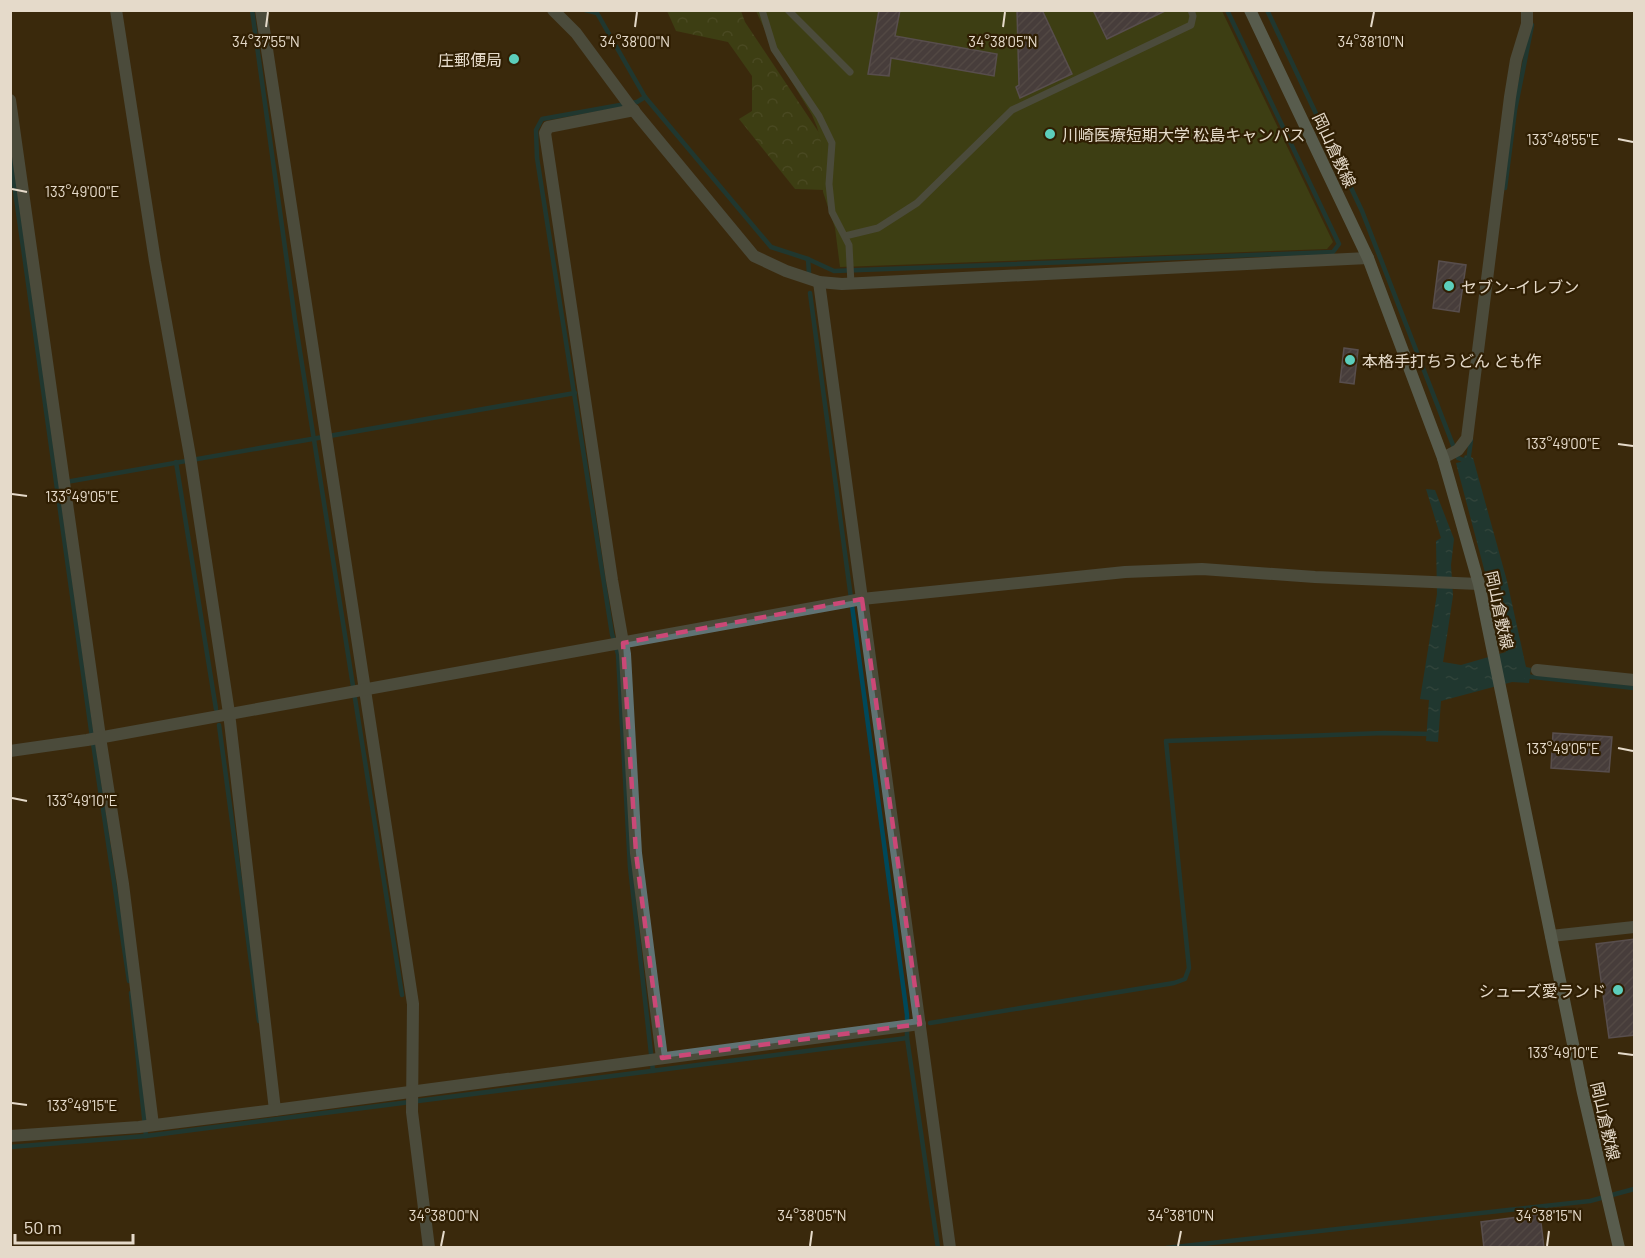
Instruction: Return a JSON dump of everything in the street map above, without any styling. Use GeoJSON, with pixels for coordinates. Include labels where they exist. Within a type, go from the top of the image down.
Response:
{"type":"FeatureCollection","features":[{"type":"Feature","properties":{"kind":"main road","name":"岡山倉敷線"},"geometry":{"type":"LineString","coordinates":[[1250,10],[1368,258],[1452,453],[1582,1093],[1619,1248]]}},
{"type":"Feature","properties":{"kind":"street"},"geometry":{"type":"LineString","coordinates":[[116,10],[155,261],[190,459],[229,713],[275,1110]]}},
{"type":"Feature","properties":{"kind":"street"},"geometry":{"type":"LineString","coordinates":[[261,10],[326,437],[358,689],[413,1004],[412,1112],[429,1248]]}},
{"type":"Feature","properties":{"kind":"street"},"geometry":{"type":"LineString","coordinates":[[553,10],[576,33],[630,106],[754,256],[786,271],[819,282],[850,276],[1368,258]]}},
{"type":"Feature","properties":{"kind":"street"},"geometry":{"type":"LineString","coordinates":[[1452,453],[1467,438],[1510,97],[1516,60],[1527,24],[1527,10]]}},
{"type":"Feature","properties":{"kind":"street"},"geometry":{"type":"LineString","coordinates":[[10,100],[64,481],[94,738],[132,951],[147,1126]]}},
{"type":"Feature","properties":{"kind":"street"},"geometry":{"type":"LineString","coordinates":[[630,106],[548,128],[545,133],[617,644],[625,654],[636,853],[656,1059]]}},
{"type":"Feature","properties":{"kind":"street"},"geometry":{"type":"LineString","coordinates":[[819,282],[854,601],[911,1025],[950,1248]]}},
{"type":"Feature","properties":{"kind":"street"},"geometry":{"type":"LineString","coordinates":[[10,751],[94,738],[854,601],[1125,572],[1202,569],[1315,577],[1479,584]]}},
{"type":"Feature","properties":{"kind":"street"},"geometry":{"type":"LineString","coordinates":[[1537,670],[1635,680]]}},
{"type":"Feature","properties":{"kind":"street"},"geometry":{"type":"LineString","coordinates":[[1551,936],[1635,927]]}},
{"type":"Feature","properties":{"kind":"street"},"geometry":{"type":"LineString","coordinates":[[10,1136],[147,1126],[412,1094],[911,1025]]}},
{"type":"Feature","properties":{"kind":"lane"},"geometry":{"type":"LineString","coordinates":[[762,10],[774,49],[819,116],[832,143],[829,184],[832,212],[849,245],[850,276]]}},
{"type":"Feature","properties":{"kind":"lane"},"geometry":{"type":"LineString","coordinates":[[788,10],[850,72]]}},
{"type":"Feature","properties":{"kind":"lane"},"geometry":{"type":"LineString","coordinates":[[844,236],[878,228],[917,203],[1012,110],[1191,26],[1193,16],[1191,10]]}},
{"type":"Feature","properties":{"kind":"highlighted area"},"geometry":{"type":"Polygon","coordinates":[[[862,599],[920,1024],[662,1058],[636,853],[623,643],[862,599]]]}},
{"type":"Feature","properties":{"kind":"green space"},"geometry":{"type":"Polygon","coordinates":[[[667,11],[741,11],[745,22],[834,155],[855,191],[795,189],[739,119],[752,111],[752,76],[728,42],[676,31],[667,11]]]}},
{"type":"Feature","properties":{"kind":"green space","name":"川崎医療短期大学 松島キャンパス"},"geometry":{"type":"Polygon","coordinates":[[[756,11],[1222,11],[1333,242],[1327,249],[840,267],[835,228],[823,192],[821,142],[817,127],[781,64],[756,11]]]}},
{"type":"Feature","properties":{"kind":"water"},"geometry":{"type":"Polygon","coordinates":[[[1465,455],[1473,458],[1507,581],[1526,667],[1531,668],[1529,683],[1512,682],[1441,701],[1438,742],[1426,741],[1429,700],[1420,699],[1437,594],[1436,541],[1441,538],[1426,489],[1435,490],[1454,539],[1451,565],[1453,596],[1443,662],[1461,665],[1506,652],[1456,463],[1461,462],[1465,455]]]}},
{"type":"Feature","properties":{"kind":"building"},"geometry":{"type":"Polygon","coordinates":[[[879,10],[900,10],[895,36],[997,54],[994,76],[891,58],[889,76],[868,74],[879,10]]]}},
{"type":"Feature","properties":{"kind":"building"},"geometry":{"type":"Polygon","coordinates":[[[1017,10],[1042,10],[1072,74],[1020,98],[1016,87],[1019,85],[1017,10]]]}},
{"type":"Feature","properties":{"kind":"building"},"geometry":{"type":"Polygon","coordinates":[[[1093,10],[1167,10],[1107,39],[1093,10]]]}},
{"type":"Feature","properties":{"kind":"building","name":"セブン-イレブン"},"geometry":{"type":"Polygon","coordinates":[[[1439,261],[1466,265],[1459,312],[1433,308],[1439,261]]]}},
{"type":"Feature","properties":{"kind":"building","name":"本格手打ちうどん とも作"},"geometry":{"type":"Polygon","coordinates":[[[1344,348],[1358,350],[1354,384],[1340,382],[1344,348]]]}},
{"type":"Feature","properties":{"kind":"building"},"geometry":{"type":"Polygon","coordinates":[[[1553,733],[1612,737],[1609,772],[1551,768],[1553,733]]]}},
{"type":"Feature","properties":{"kind":"building","name":"シューズ愛ランド"},"geometry":{"type":"Polygon","coordinates":[[[1635,939],[1635,1035],[1609,1038],[1596,944],[1635,939]]]}},
{"type":"Feature","properties":{"kind":"building"},"geometry":{"type":"Polygon","coordinates":[[[1540,1214],[1544,1248],[1484,1248],[1481,1222],[1540,1214]]]}},
{"type":"Feature","properties":{"kind":"waterway"},"geometry":{"type":"LineString","coordinates":[[252,10],[295,320],[402,995]]}},
{"type":"Feature","properties":{"kind":"waterway"},"geometry":{"type":"LineString","coordinates":[[585,10],[597,13],[645,97],[771,247],[808,259],[834,271],[1333,252],[1339,244],[1227,10]]}},
{"type":"Feature","properties":{"kind":"waterway"},"geometry":{"type":"LineString","coordinates":[[1267,10],[1362,211],[1458,458],[1468,462]]}},
{"type":"Feature","properties":{"kind":"waterway"},"geometry":{"type":"LineString","coordinates":[[1505,188],[1515,110],[1532,25]]}},
{"type":"Feature","properties":{"kind":"waterway"},"geometry":{"type":"LineString","coordinates":[[645,97],[637,102],[542,119],[536,130],[537,158],[612,634],[618,654],[630,867],[653,1071]]}},
{"type":"Feature","properties":{"kind":"waterway"},"geometry":{"type":"LineString","coordinates":[[10,155],[91,730],[129,981]]}},
{"type":"Feature","properties":{"kind":"waterway"},"geometry":{"type":"LineString","coordinates":[[808,259],[809,273]]}},
{"type":"Feature","properties":{"kind":"waterway"},"geometry":{"type":"LineString","coordinates":[[810,293],[907,1015],[907,1038],[938,1248]]}},
{"type":"Feature","properties":{"kind":"waterway"},"geometry":{"type":"LineString","coordinates":[[66,482],[575,393]]}},
{"type":"Feature","properties":{"kind":"waterway"},"geometry":{"type":"LineString","coordinates":[[1468,462],[1471,440]]}},
{"type":"Feature","properties":{"kind":"waterway"},"geometry":{"type":"LineString","coordinates":[[176,462],[216,709]]}},
{"type":"Feature","properties":{"kind":"waterway"},"geometry":{"type":"LineString","coordinates":[[1524,676],[1634,688]]}},
{"type":"Feature","properties":{"kind":"waterway"},"geometry":{"type":"LineString","coordinates":[[219,725],[259,1021]]}},
{"type":"Feature","properties":{"kind":"waterway"},"geometry":{"type":"LineString","coordinates":[[930,1023],[1174,983],[1185,979],[1189,968],[1166,741],[1384,733],[1431,734]]}},
{"type":"Feature","properties":{"kind":"waterway"},"geometry":{"type":"LineString","coordinates":[[131,993],[146,1136]]}},
{"type":"Feature","properties":{"kind":"waterway"},"geometry":{"type":"LineString","coordinates":[[10,1147],[146,1136],[907,1038]]}},
{"type":"Feature","properties":{"kind":"waterway"},"geometry":{"type":"LineString","coordinates":[[1166,1248],[1590,1201],[1634,1189]]}},
{"type":"Feature","properties":{"kind":"place","name":"庄郵便局"},"geometry":{"type":"Point","coordinates":[514,59]}},
{"type":"Feature","properties":{"kind":"place","name":"川崎医療短期大学 松島キャンパス"},"geometry":{"type":"Point","coordinates":[1050,134]}},
{"type":"Feature","properties":{"kind":"place","name":"セブン-イレブン"},"geometry":{"type":"Point","coordinates":[1449,286]}},
{"type":"Feature","properties":{"kind":"place","name":"本格手打ちうどん とも作"},"geometry":{"type":"Point","coordinates":[1350,360]}},
{"type":"Feature","properties":{"kind":"place","name":"シューズ愛ランド"},"geometry":{"type":"Point","coordinates":[1618,990]}}]}
